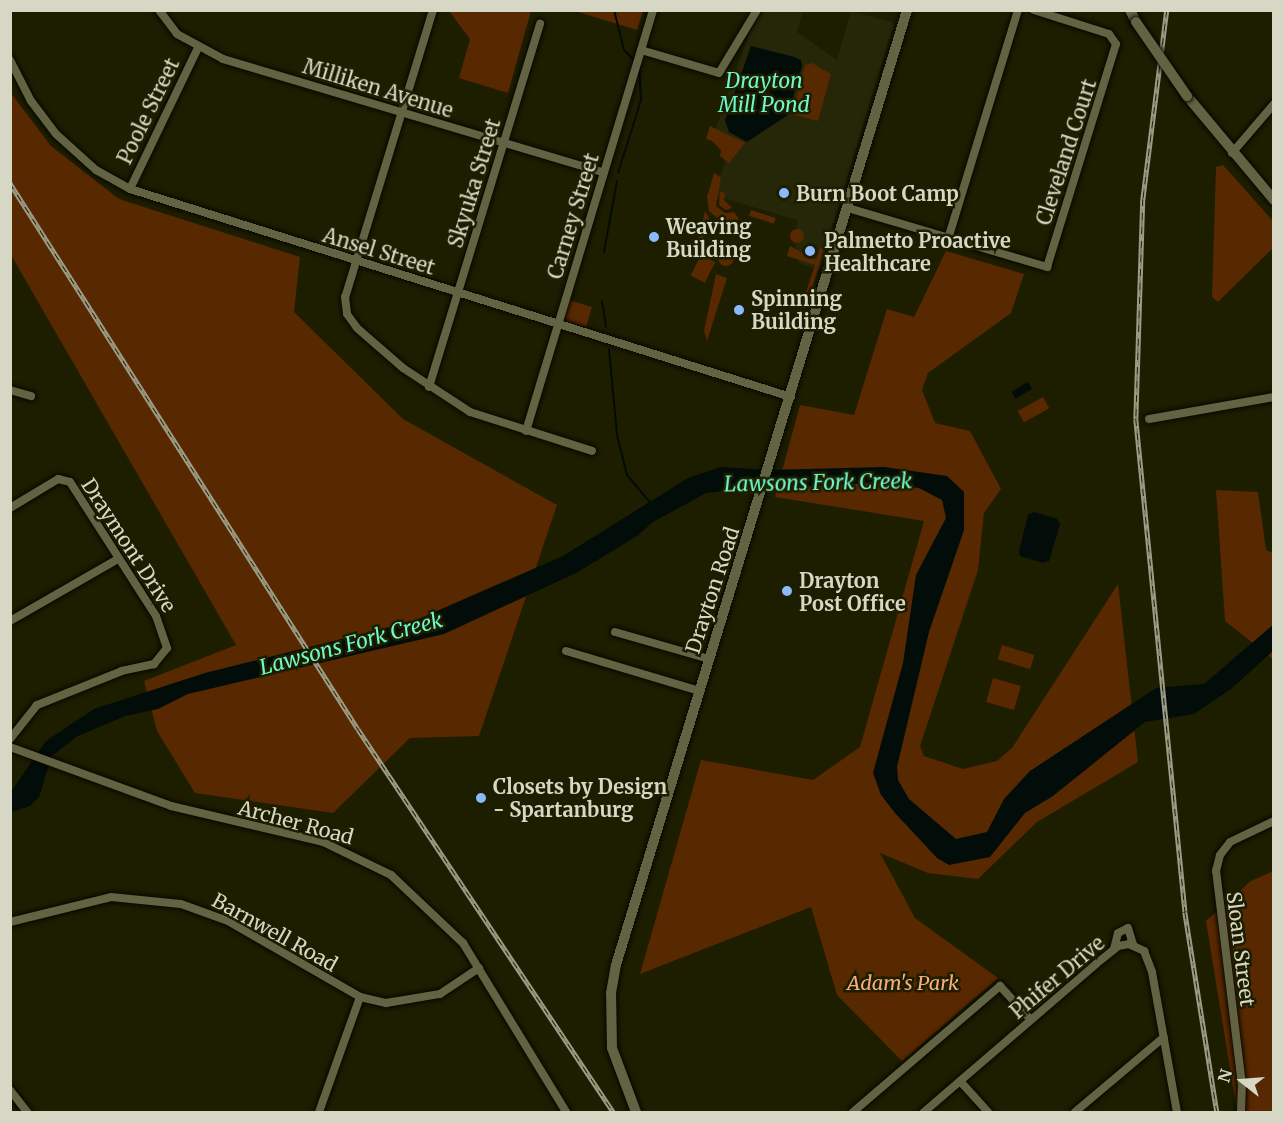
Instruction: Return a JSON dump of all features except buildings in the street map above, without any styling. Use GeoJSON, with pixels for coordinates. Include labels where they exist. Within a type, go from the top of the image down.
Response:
{"type":"FeatureCollection","features":[{"type":"Feature","properties":{"kind":"main road","name":"Drayton Road"},"geometry":{"type":"LineString","coordinates":[[636,1113],[612,1048],[613,984],[699,691],[772,460],[907,10]]}},
{"type":"Feature","properties":{"kind":"main road"},"geometry":{"type":"LineString","coordinates":[[1130,10],[1187,96],[1232,153],[1274,200]]}},
{"type":"Feature","properties":{"kind":"street","name":"Milliken Avenue"},"geometry":{"type":"LineString","coordinates":[[159,10],[171,30],[198,48],[402,114],[603,172]]}},
{"type":"Feature","properties":{"kind":"street"},"geometry":{"type":"LineString","coordinates":[[433,10],[345,297],[347,314],[369,339],[429,387],[470,412],[592,451]]}},
{"type":"Feature","properties":{"kind":"street","name":"Carney Street"},"geometry":{"type":"LineString","coordinates":[[526,431],[653,10]]}},
{"type":"Feature","properties":{"kind":"street"},"geometry":{"type":"LineString","coordinates":[[640,53],[719,73],[757,10]]}},
{"type":"Feature","properties":{"kind":"street"},"geometry":{"type":"LineString","coordinates":[[848,208],[948,239],[1018,10]]}},
{"type":"Feature","properties":{"kind":"street","name":"Cleveland Court"},"geometry":{"type":"LineString","coordinates":[[948,239],[1047,267],[1116,47],[1111,35],[1034,10]]}},
{"type":"Feature","properties":{"kind":"street","name":"Skyuka Street"},"geometry":{"type":"LineString","coordinates":[[429,387],[540,24]]}},
{"type":"Feature","properties":{"kind":"street","name":"Poole Street"},"geometry":{"type":"LineString","coordinates":[[130,189],[198,48]]}},
{"type":"Feature","properties":{"kind":"street","name":"Ansel Street"},"geometry":{"type":"LineString","coordinates":[[10,60],[31,101],[56,134],[96,170],[130,189],[790,397]]}},
{"type":"Feature","properties":{"kind":"street"},"geometry":{"type":"LineString","coordinates":[[1232,153],[1274,104]]}},
{"type":"Feature","properties":{"kind":"street"},"geometry":{"type":"LineString","coordinates":[[10,390],[31,396]]}},
{"type":"Feature","properties":{"kind":"street"},"geometry":{"type":"LineString","coordinates":[[1149,418],[1274,397]]}},
{"type":"Feature","properties":{"kind":"street","name":"Draymont Drive"},"geometry":{"type":"LineString","coordinates":[[10,508],[54,481],[68,480],[162,626],[167,644],[165,655],[154,664],[122,671],[37,705],[10,739]]}},
{"type":"Feature","properties":{"kind":"street"},"geometry":{"type":"LineString","coordinates":[[10,621],[118,559]]}},
{"type":"Feature","properties":{"kind":"street"},"geometry":{"type":"LineString","coordinates":[[615,632],[709,659]]}},
{"type":"Feature","properties":{"kind":"street"},"geometry":{"type":"LineString","coordinates":[[566,651],[699,691]]}},
{"type":"Feature","properties":{"kind":"street","name":"Archer Road"},"geometry":{"type":"LineString","coordinates":[[10,747],[171,806],[296,835],[357,856],[391,875],[421,899],[463,943],[566,1113]]}},
{"type":"Feature","properties":{"kind":"street","name":"Sloan Street"},"geometry":{"type":"LineString","coordinates":[[1241,1113],[1242,1085],[1216,871],[1220,855],[1230,842],[1274,821]]}},
{"type":"Feature","properties":{"kind":"street","name":"Barnwell Road"},"geometry":{"type":"LineString","coordinates":[[10,922],[100,898],[165,900],[228,921],[360,997],[386,1003],[425,999],[454,987],[479,968]]}},
{"type":"Feature","properties":{"kind":"street"},"geometry":{"type":"LineString","coordinates":[[1114,949],[1118,933],[1128,928],[1133,944]]}},
{"type":"Feature","properties":{"kind":"street","name":"Phifer Drive"},"geometry":{"type":"LineString","coordinates":[[924,1113],[1114,949],[1133,944],[1144,951],[1149,962],[1177,1113]]}},
{"type":"Feature","properties":{"kind":"street"},"geometry":{"type":"LineString","coordinates":[[853,1113],[1000,986],[1030,1020]]}},
{"type":"Feature","properties":{"kind":"street"},"geometry":{"type":"LineString","coordinates":[[319,1113],[360,997]]}},
{"type":"Feature","properties":{"kind":"street"},"geometry":{"type":"LineString","coordinates":[[1075,1113],[1164,1037]]}},
{"type":"Feature","properties":{"kind":"street"},"geometry":{"type":"LineString","coordinates":[[960,1081],[988,1113]]}},
{"type":"Feature","properties":{"kind":"street"},"geometry":{"type":"LineString","coordinates":[[10,1090],[27,1113]]}},
{"type":"Feature","properties":{"kind":"shaded area"},"geometry":{"type":"Polygon","coordinates":[[[757,11],[803,11],[797,32],[837,60],[851,11],[894,23],[819,270],[799,263],[795,250],[797,220],[715,196],[731,140],[714,134],[757,11]]]}},
{"type":"Feature","properties":{"kind":"green space"},"geometry":{"type":"Polygon","coordinates":[[[449,11],[531,11],[508,93],[459,78],[470,39],[449,11]]]}},
{"type":"Feature","properties":{"kind":"green space"},"geometry":{"type":"Polygon","coordinates":[[[575,11],[643,11],[637,30],[575,11]]]}},
{"type":"Feature","properties":{"kind":"green space"},"geometry":{"type":"Polygon","coordinates":[[[812,63],[831,74],[818,121],[792,114],[805,65],[812,63]]]}},
{"type":"Feature","properties":{"kind":"green space"},"geometry":{"type":"Polygon","coordinates":[[[10,92],[51,146],[119,199],[300,257],[294,312],[403,419],[557,505],[479,736],[410,738],[333,813],[195,793],[157,731],[144,681],[236,645],[11,255],[10,92]]]}},
{"type":"Feature","properties":{"kind":"green space"},"geometry":{"type":"Polygon","coordinates":[[[710,126],[745,143],[729,163],[720,156],[721,150],[712,141],[706,139],[710,126]]]}},
{"type":"Feature","properties":{"kind":"green space"},"geometry":{"type":"Polygon","coordinates":[[[1223,165],[1273,221],[1274,247],[1218,302],[1212,297],[1216,167],[1223,165]]]}},
{"type":"Feature","properties":{"kind":"green space"},"geometry":{"type":"Polygon","coordinates":[[[714,173],[721,177],[716,206],[725,213],[734,212],[739,219],[735,221],[721,221],[709,211],[707,197],[714,173]]]}},
{"type":"Feature","properties":{"kind":"green space"},"geometry":{"type":"Polygon","coordinates":[[[720,191],[725,193],[724,200],[732,208],[726,210],[719,205],[720,191]]]}},
{"type":"Feature","properties":{"kind":"green space"},"geometry":{"type":"Polygon","coordinates":[[[751,210],[776,218],[774,224],[749,216],[751,210]]]}},
{"type":"Feature","properties":{"kind":"green space"},"geometry":{"type":"Polygon","coordinates":[[[705,211],[709,218],[699,251],[696,250],[705,211]]]}},
{"type":"Feature","properties":{"kind":"green space"},"geometry":{"type":"Polygon","coordinates":[[[797,229],[802,231],[804,236],[802,241],[797,243],[792,241],[790,236],[792,231],[797,229]]]}},
{"type":"Feature","properties":{"kind":"green space"},"geometry":{"type":"Polygon","coordinates":[[[790,246],[816,260],[820,248],[824,249],[807,305],[802,304],[815,265],[787,256],[790,246]]]}},
{"type":"Feature","properties":{"kind":"green space"},"geometry":{"type":"Polygon","coordinates":[[[723,250],[729,250],[734,258],[732,264],[723,266],[718,261],[718,255],[723,250]]]}},
{"type":"Feature","properties":{"kind":"green space","name":"Adam's Park"},"geometry":{"type":"Polygon","coordinates":[[[946,251],[1024,274],[1011,313],[928,373],[922,390],[935,423],[970,431],[1001,489],[984,513],[978,570],[920,746],[924,756],[963,769],[997,761],[1012,748],[1118,584],[1138,762],[1037,822],[978,879],[928,873],[880,853],[915,918],[998,978],[902,1061],[837,995],[811,907],[640,974],[701,760],[813,780],[860,747],[924,521],[775,497],[800,405],[854,415],[887,309],[914,317],[946,251]]]}},
{"type":"Feature","properties":{"kind":"green space"},"geometry":{"type":"Polygon","coordinates":[[[701,255],[715,262],[705,283],[691,275],[701,255]]]}},
{"type":"Feature","properties":{"kind":"green space"},"geometry":{"type":"Polygon","coordinates":[[[716,274],[727,278],[707,341],[704,331],[716,274]]]}},
{"type":"Feature","properties":{"kind":"green space"},"geometry":{"type":"Polygon","coordinates":[[[569,300],[592,307],[586,327],[567,321],[564,315],[569,300]]]}},
{"type":"Feature","properties":{"kind":"green space"},"geometry":{"type":"Polygon","coordinates":[[[1043,397],[1049,408],[1024,422],[1018,411],[1043,397]]]}},
{"type":"Feature","properties":{"kind":"green space"},"geometry":{"type":"Polygon","coordinates":[[[1216,490],[1258,492],[1266,550],[1273,553],[1273,659],[1225,621],[1216,490]]]}},
{"type":"Feature","properties":{"kind":"green space"},"geometry":{"type":"Polygon","coordinates":[[[1002,645],[1035,655],[1030,669],[998,659],[1002,645]]]}},
{"type":"Feature","properties":{"kind":"green space"},"geometry":{"type":"Polygon","coordinates":[[[993,678],[1021,686],[1014,710],[986,702],[993,678]]]}},
{"type":"Feature","properties":{"kind":"green space"},"geometry":{"type":"Polygon","coordinates":[[[1273,871],[1273,1112],[1237,1112],[1206,921],[1251,881],[1273,871]]]}},
{"type":"Feature","properties":{"kind":"water","name":"Drayton Mill Pond"},"geometry":{"type":"Polygon","coordinates":[[[751,46],[794,57],[801,60],[802,66],[788,115],[747,142],[729,132],[725,120],[751,46]]]}},
{"type":"Feature","properties":{"kind":"water"},"geometry":{"type":"Polygon","coordinates":[[[1028,382],[1032,389],[1016,398],[1012,392],[1028,382]]]}},
{"type":"Feature","properties":{"kind":"water","name":"Lawsons Fork Creek"},"geometry":{"type":"Polygon","coordinates":[[[721,467],[767,470],[884,467],[947,476],[964,492],[964,530],[929,632],[897,767],[898,780],[909,799],[956,839],[987,832],[1004,799],[1030,771],[1156,688],[1204,684],[1273,625],[1273,651],[1231,689],[1194,714],[1145,722],[1053,796],[1025,813],[990,857],[949,865],[937,858],[895,813],[881,795],[873,773],[903,663],[916,575],[946,518],[942,500],[919,488],[873,483],[706,493],[653,522],[637,536],[578,572],[444,634],[188,694],[158,709],[125,716],[76,737],[52,756],[39,797],[30,806],[11,812],[10,793],[46,741],[94,709],[205,673],[414,621],[563,556],[688,478],[721,467]]]}},
{"type":"Feature","properties":{"kind":"water"},"geometry":{"type":"Polygon","coordinates":[[[1034,512],[1057,519],[1060,524],[1049,561],[1043,563],[1020,556],[1019,551],[1028,515],[1034,512]]]}},
{"type":"Feature","properties":{"kind":"waterway"},"geometry":{"type":"LineString","coordinates":[[614,10],[624,50],[635,61]]}},
{"type":"Feature","properties":{"kind":"waterway"},"geometry":{"type":"LineString","coordinates":[[618,173],[641,100],[639,65]]}},
{"type":"Feature","properties":{"kind":"waterway"},"geometry":{"type":"LineString","coordinates":[[604,252],[617,181]]}},
{"type":"Feature","properties":{"kind":"waterway"},"geometry":{"type":"LineString","coordinates":[[602,301],[606,327]]}},
{"type":"Feature","properties":{"kind":"waterway"},"geometry":{"type":"LineString","coordinates":[[609,349],[617,435],[627,475],[651,504]]}},
{"type":"Feature","properties":{"kind":"railway"},"geometry":{"type":"LineString","coordinates":[[1167,10],[1143,199],[1136,419],[1185,912],[1217,1112]]}},
{"type":"Feature","properties":{"kind":"railway"},"geometry":{"type":"LineString","coordinates":[[10,183],[358,729],[613,1112]]}},
{"type":"Feature","properties":{"kind":"place","name":"Burn Boot Camp"},"geometry":{"type":"Point","coordinates":[784,193]}},
{"type":"Feature","properties":{"kind":"place","name":"Weaving Building"},"geometry":{"type":"Point","coordinates":[654,237]}},
{"type":"Feature","properties":{"kind":"place","name":"Palmetto Proactive Healthcare"},"geometry":{"type":"Point","coordinates":[810,251]}},
{"type":"Feature","properties":{"kind":"place","name":"Spinning Building"},"geometry":{"type":"Point","coordinates":[739,310]}},
{"type":"Feature","properties":{"kind":"place","name":"Drayton Post Office"},"geometry":{"type":"Point","coordinates":[787,591]}},
{"type":"Feature","properties":{"kind":"place","name":"Closets by Design - Spartanburg"},"geometry":{"type":"Point","coordinates":[481,798]}}]}
